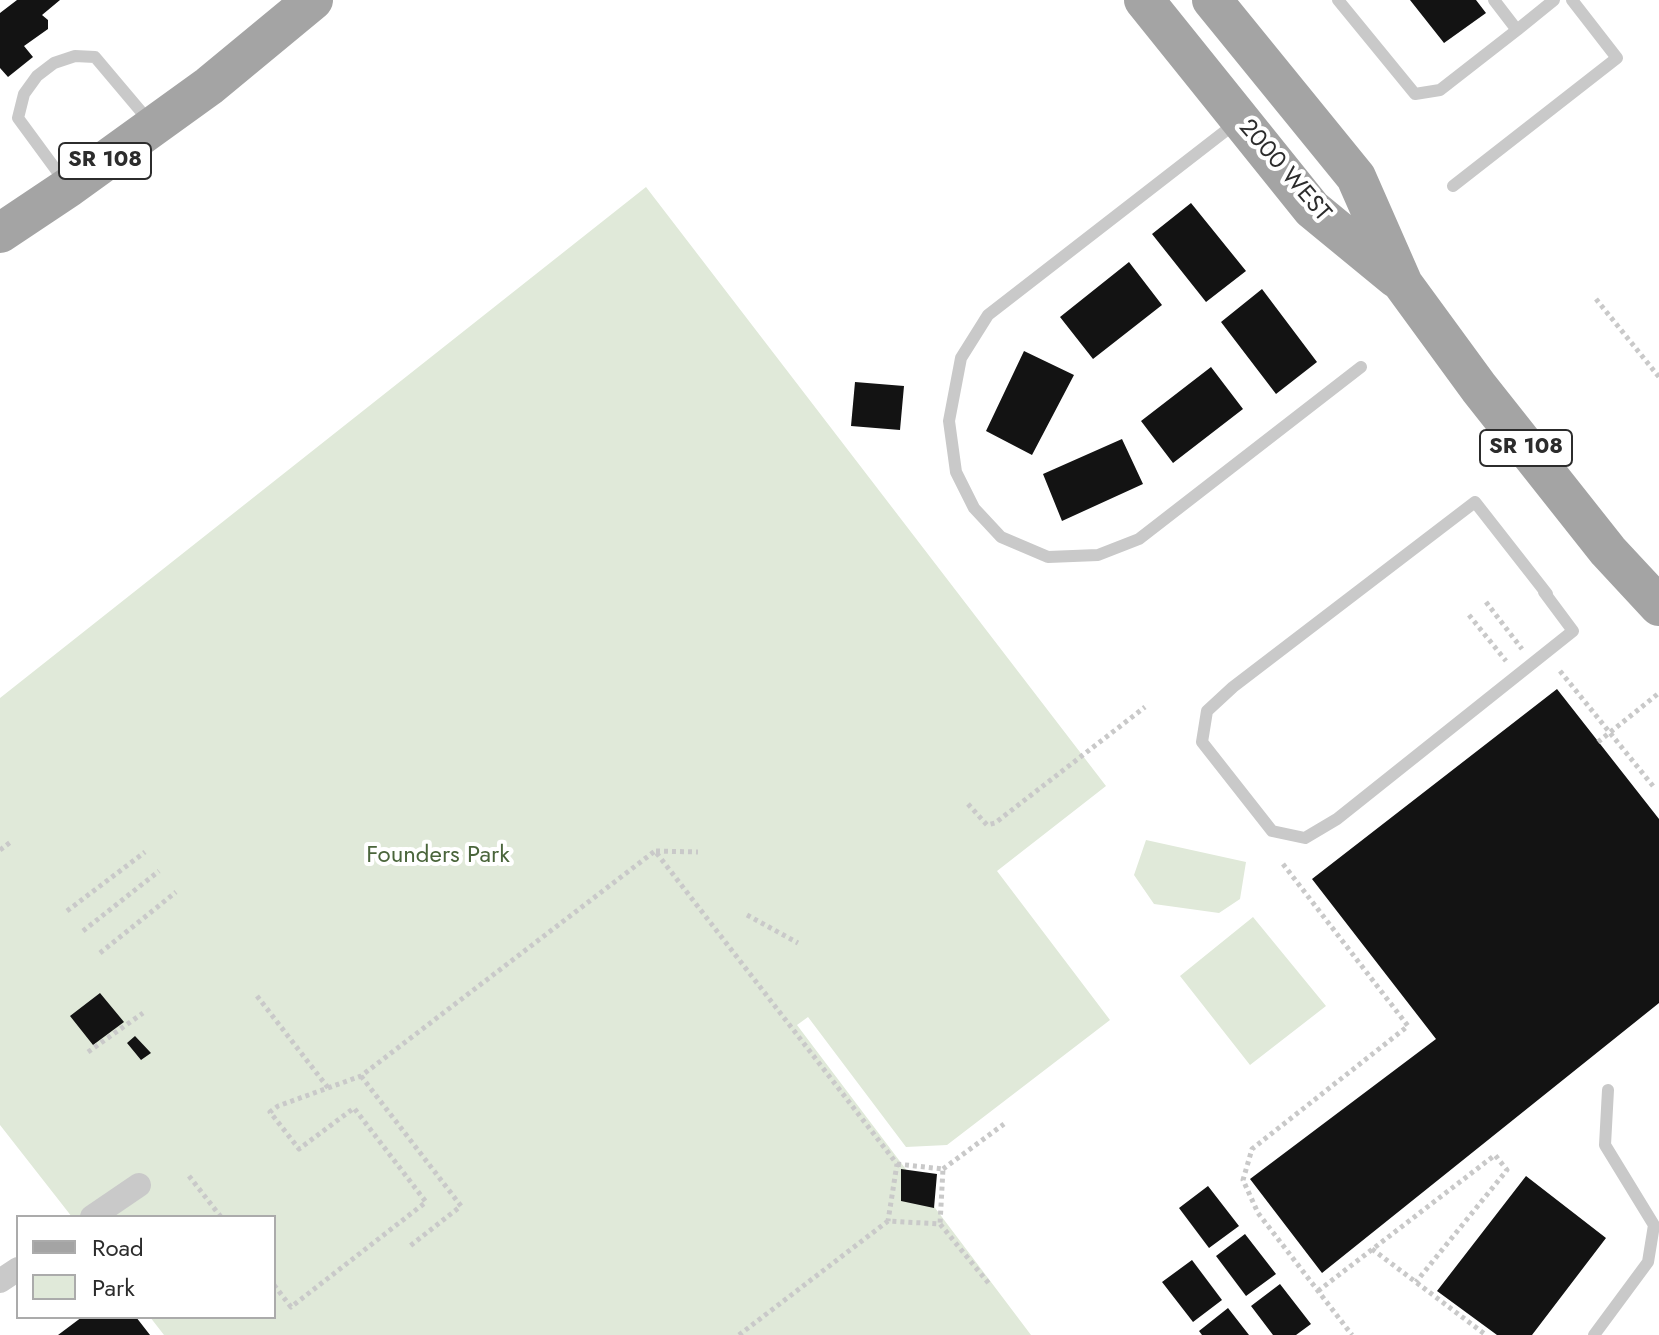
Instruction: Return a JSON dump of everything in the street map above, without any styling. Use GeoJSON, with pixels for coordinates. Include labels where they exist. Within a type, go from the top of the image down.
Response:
{"type":"FeatureCollection","features":[{"type":"Feature","properties":{"kind":"main road","name":"SR 108"},"geometry":{"type":"LineString","coordinates":[[0,233],[209,86],[313,0]]}},
{"type":"Feature","properties":{"kind":"main road","name":"2000 WEST"},"geometry":{"type":"LineString","coordinates":[[1144,0],[1312,209],[1403,284]]}},
{"type":"Feature","properties":{"kind":"main road","name":"2000 WEST"},"geometry":{"type":"LineString","coordinates":[[1212,0],[1356,177],[1403,284]]}},
{"type":"Feature","properties":{"kind":"main road","name":"SR 108"},"geometry":{"type":"LineString","coordinates":[[1403,284],[1479,388],[1608,551],[1659,606]]}},
{"type":"Feature","properties":{"kind":"street"},"geometry":{"type":"LineString","coordinates":[[95,1215],[139,1185]]}},
{"type":"Feature","properties":{"kind":"lane"},"geometry":{"type":"LineString","coordinates":[[1338,0],[1415,94],[1440,90],[1554,0]]}},
{"type":"Feature","properties":{"kind":"lane"},"geometry":{"type":"LineString","coordinates":[[1494,0],[1517,30]]}},
{"type":"Feature","properties":{"kind":"lane"},"geometry":{"type":"LineString","coordinates":[[1453,186],[1617,58],[1572,0]]}},
{"type":"Feature","properties":{"kind":"lane"},"geometry":{"type":"LineString","coordinates":[[69,187],[18,118],[24,94],[37,76],[54,63],[75,56],[95,57],[153,126]]}},
{"type":"Feature","properties":{"kind":"lane"},"geometry":{"type":"LineString","coordinates":[[1240,120],[988,315],[961,358],[949,421],[956,472],[974,508],[1001,537],[1048,557],[1098,555],[1139,539],[1361,367]]}},
{"type":"Feature","properties":{"kind":"lane"},"geometry":{"type":"LineString","coordinates":[[1475,502],[1573,631],[1533,663],[1337,819],[1305,838],[1272,831],[1202,742],[1207,711],[1233,687],[1475,502]]}},
{"type":"Feature","properties":{"kind":"lane"},"geometry":{"type":"LineString","coordinates":[[1594,1335],[1648,1262],[1654,1225],[1605,1145],[1608,1090]]}},
{"type":"Feature","properties":{"kind":"path"},"geometry":{"type":"LineString","coordinates":[[1596,299],[1659,377]]}},
{"type":"Feature","properties":{"kind":"path"},"geometry":{"type":"LineString","coordinates":[[1486,602],[1533,663]]}},
{"type":"Feature","properties":{"kind":"path"},"geometry":{"type":"LineString","coordinates":[[1469,615],[1517,676]]}},
{"type":"Feature","properties":{"kind":"path"},"geometry":{"type":"LineString","coordinates":[[1560,671],[1653,786]]}},
{"type":"Feature","properties":{"kind":"path"},"geometry":{"type":"LineString","coordinates":[[1598,742],[1659,693]]}},
{"type":"Feature","properties":{"kind":"path"},"geometry":{"type":"LineString","coordinates":[[968,804],[987,825],[995,823],[1145,707]]}},
{"type":"Feature","properties":{"kind":"path"},"geometry":{"type":"LineString","coordinates":[[0,850],[12,841]]}},
{"type":"Feature","properties":{"kind":"path"},"geometry":{"type":"LineString","coordinates":[[655,851],[897,1164],[943,1169],[1004,1124]]}},
{"type":"Feature","properties":{"kind":"path"},"geometry":{"type":"LineString","coordinates":[[276,1288],[291,1307],[426,1202],[354,1108],[299,1149],[270,1112],[278,1106],[361,1076],[655,851],[698,852]]}},
{"type":"Feature","properties":{"kind":"path"},"geometry":{"type":"LineString","coordinates":[[67,911],[145,852]]}},
{"type":"Feature","properties":{"kind":"path"},"geometry":{"type":"LineString","coordinates":[[1283,864],[1408,1026],[1252,1149],[1243,1180],[1258,1213],[1352,1335]]}},
{"type":"Feature","properties":{"kind":"path"},"geometry":{"type":"LineString","coordinates":[[83,931],[159,871]]}},
{"type":"Feature","properties":{"kind":"path"},"geometry":{"type":"LineString","coordinates":[[100,953],[176,892]]}},
{"type":"Feature","properties":{"kind":"path"},"geometry":{"type":"LineString","coordinates":[[747,915],[798,943]]}},
{"type":"Feature","properties":{"kind":"path"},"geometry":{"type":"LineString","coordinates":[[257,996],[329,1089]]}},
{"type":"Feature","properties":{"kind":"path"},"geometry":{"type":"LineString","coordinates":[[88,1052],[143,1013]]}},
{"type":"Feature","properties":{"kind":"path"},"geometry":{"type":"LineString","coordinates":[[361,1076],[461,1206],[410,1246]]}},
{"type":"Feature","properties":{"kind":"path"},"geometry":{"type":"LineString","coordinates":[[1318,1291],[1495,1155],[1507,1170],[1416,1282]]}},
{"type":"Feature","properties":{"kind":"path"},"geometry":{"type":"LineString","coordinates":[[888,1221],[897,1164]]}},
{"type":"Feature","properties":{"kind":"path"},"geometry":{"type":"LineString","coordinates":[[943,1169],[940,1224],[990,1285]]}},
{"type":"Feature","properties":{"kind":"path"},"geometry":{"type":"LineString","coordinates":[[189,1176],[219,1215]]}},
{"type":"Feature","properties":{"kind":"path"},"geometry":{"type":"LineString","coordinates":[[739,1335],[888,1221],[940,1224]]}},
{"type":"Feature","properties":{"kind":"path"},"geometry":{"type":"LineString","coordinates":[[1372,1249],[1486,1335]]}},
{"type":"Feature","properties":{"kind":"green space","name":"Founders Park"},"geometry":{"type":"Polygon","coordinates":[[[646,187],[1106,786],[997,871],[1110,1020],[947,1145],[906,1147],[808,1017],[797,1025],[1031,1335],[164,1335],[152,1319],[276,1319],[276,1215],[70,1215],[0,1125],[0,698],[646,187]]]}},
{"type":"Feature","properties":{"kind":"green space"},"geometry":{"type":"Polygon","coordinates":[[[1146,840],[1246,862],[1240,899],[1219,913],[1154,904],[1134,875],[1146,840]]]}},
{"type":"Feature","properties":{"kind":"green space"},"geometry":{"type":"Polygon","coordinates":[[[1253,917],[1326,1006],[1250,1065],[1180,976],[1253,917]]]}},
{"type":"Feature","properties":{"kind":"building"},"geometry":{"type":"Polygon","coordinates":[[[17,0],[60,0],[42,15],[48,20],[48,29],[24,46],[33,57],[8,77],[0,68],[0,13],[17,0]]]}},
{"type":"Feature","properties":{"kind":"building"},"geometry":{"type":"Polygon","coordinates":[[[1410,0],[1476,0],[1486,13],[1444,43],[1410,0]]]}},
{"type":"Feature","properties":{"kind":"building"},"geometry":{"type":"Polygon","coordinates":[[[1191,203],[1246,271],[1206,302],[1152,234],[1191,203]]]}},
{"type":"Feature","properties":{"kind":"building"},"geometry":{"type":"Polygon","coordinates":[[[1129,262],[1162,305],[1093,359],[1060,317],[1129,262]]]}},
{"type":"Feature","properties":{"kind":"building"},"geometry":{"type":"Polygon","coordinates":[[[1262,289],[1317,362],[1276,394],[1221,322],[1262,289]]]}},
{"type":"Feature","properties":{"kind":"building"},"geometry":{"type":"Polygon","coordinates":[[[1024,351],[1074,375],[1032,455],[986,431],[1024,351]]]}},
{"type":"Feature","properties":{"kind":"building"},"geometry":{"type":"Polygon","coordinates":[[[1211,367],[1243,409],[1173,463],[1141,421],[1211,367]]]}},
{"type":"Feature","properties":{"kind":"building"},"geometry":{"type":"Polygon","coordinates":[[[855,382],[904,386],[900,430],[851,426],[855,382]]]}},
{"type":"Feature","properties":{"kind":"building"},"geometry":{"type":"Polygon","coordinates":[[[1122,439],[1143,484],[1062,521],[1043,474],[1122,439]]]}},
{"type":"Feature","properties":{"kind":"building"},"geometry":{"type":"Polygon","coordinates":[[[1557,689],[1659,819],[1659,1003],[1322,1273],[1250,1179],[1436,1039],[1312,879],[1557,689]]]}},
{"type":"Feature","properties":{"kind":"building"},"geometry":{"type":"Polygon","coordinates":[[[100,993],[124,1022],[93,1045],[70,1016],[100,993]]]}},
{"type":"Feature","properties":{"kind":"building"},"geometry":{"type":"Polygon","coordinates":[[[135,1036],[151,1053],[141,1060],[127,1043],[135,1036]]]}},
{"type":"Feature","properties":{"kind":"building"},"geometry":{"type":"Polygon","coordinates":[[[901,1169],[937,1174],[934,1208],[901,1201],[901,1169]]]}},
{"type":"Feature","properties":{"kind":"building"},"geometry":{"type":"Polygon","coordinates":[[[1526,1176],[1606,1238],[1532,1335],[1497,1335],[1437,1291],[1526,1176]]]}},
{"type":"Feature","properties":{"kind":"building"},"geometry":{"type":"Polygon","coordinates":[[[1208,1186],[1239,1226],[1209,1248],[1179,1208],[1208,1186]]]}},
{"type":"Feature","properties":{"kind":"building"},"geometry":{"type":"Polygon","coordinates":[[[1245,1234],[1276,1274],[1246,1296],[1216,1256],[1245,1234]]]}},
{"type":"Feature","properties":{"kind":"building"},"geometry":{"type":"Polygon","coordinates":[[[1192,1260],[1222,1300],[1193,1322],[1162,1282],[1192,1260]]]}},
{"type":"Feature","properties":{"kind":"building"},"geometry":{"type":"Polygon","coordinates":[[[1280,1284],[1311,1324],[1296,1335],[1273,1335],[1251,1306],[1280,1284]]]}},
{"type":"Feature","properties":{"kind":"building"},"geometry":{"type":"Polygon","coordinates":[[[1228,1308],[1249,1335],[1202,1335],[1199,1331],[1228,1308]]]}},
{"type":"Feature","properties":{"kind":"building"},"geometry":{"type":"Polygon","coordinates":[[[79,1319],[138,1319],[150,1335],[58,1335],[79,1319]]]}}]}
